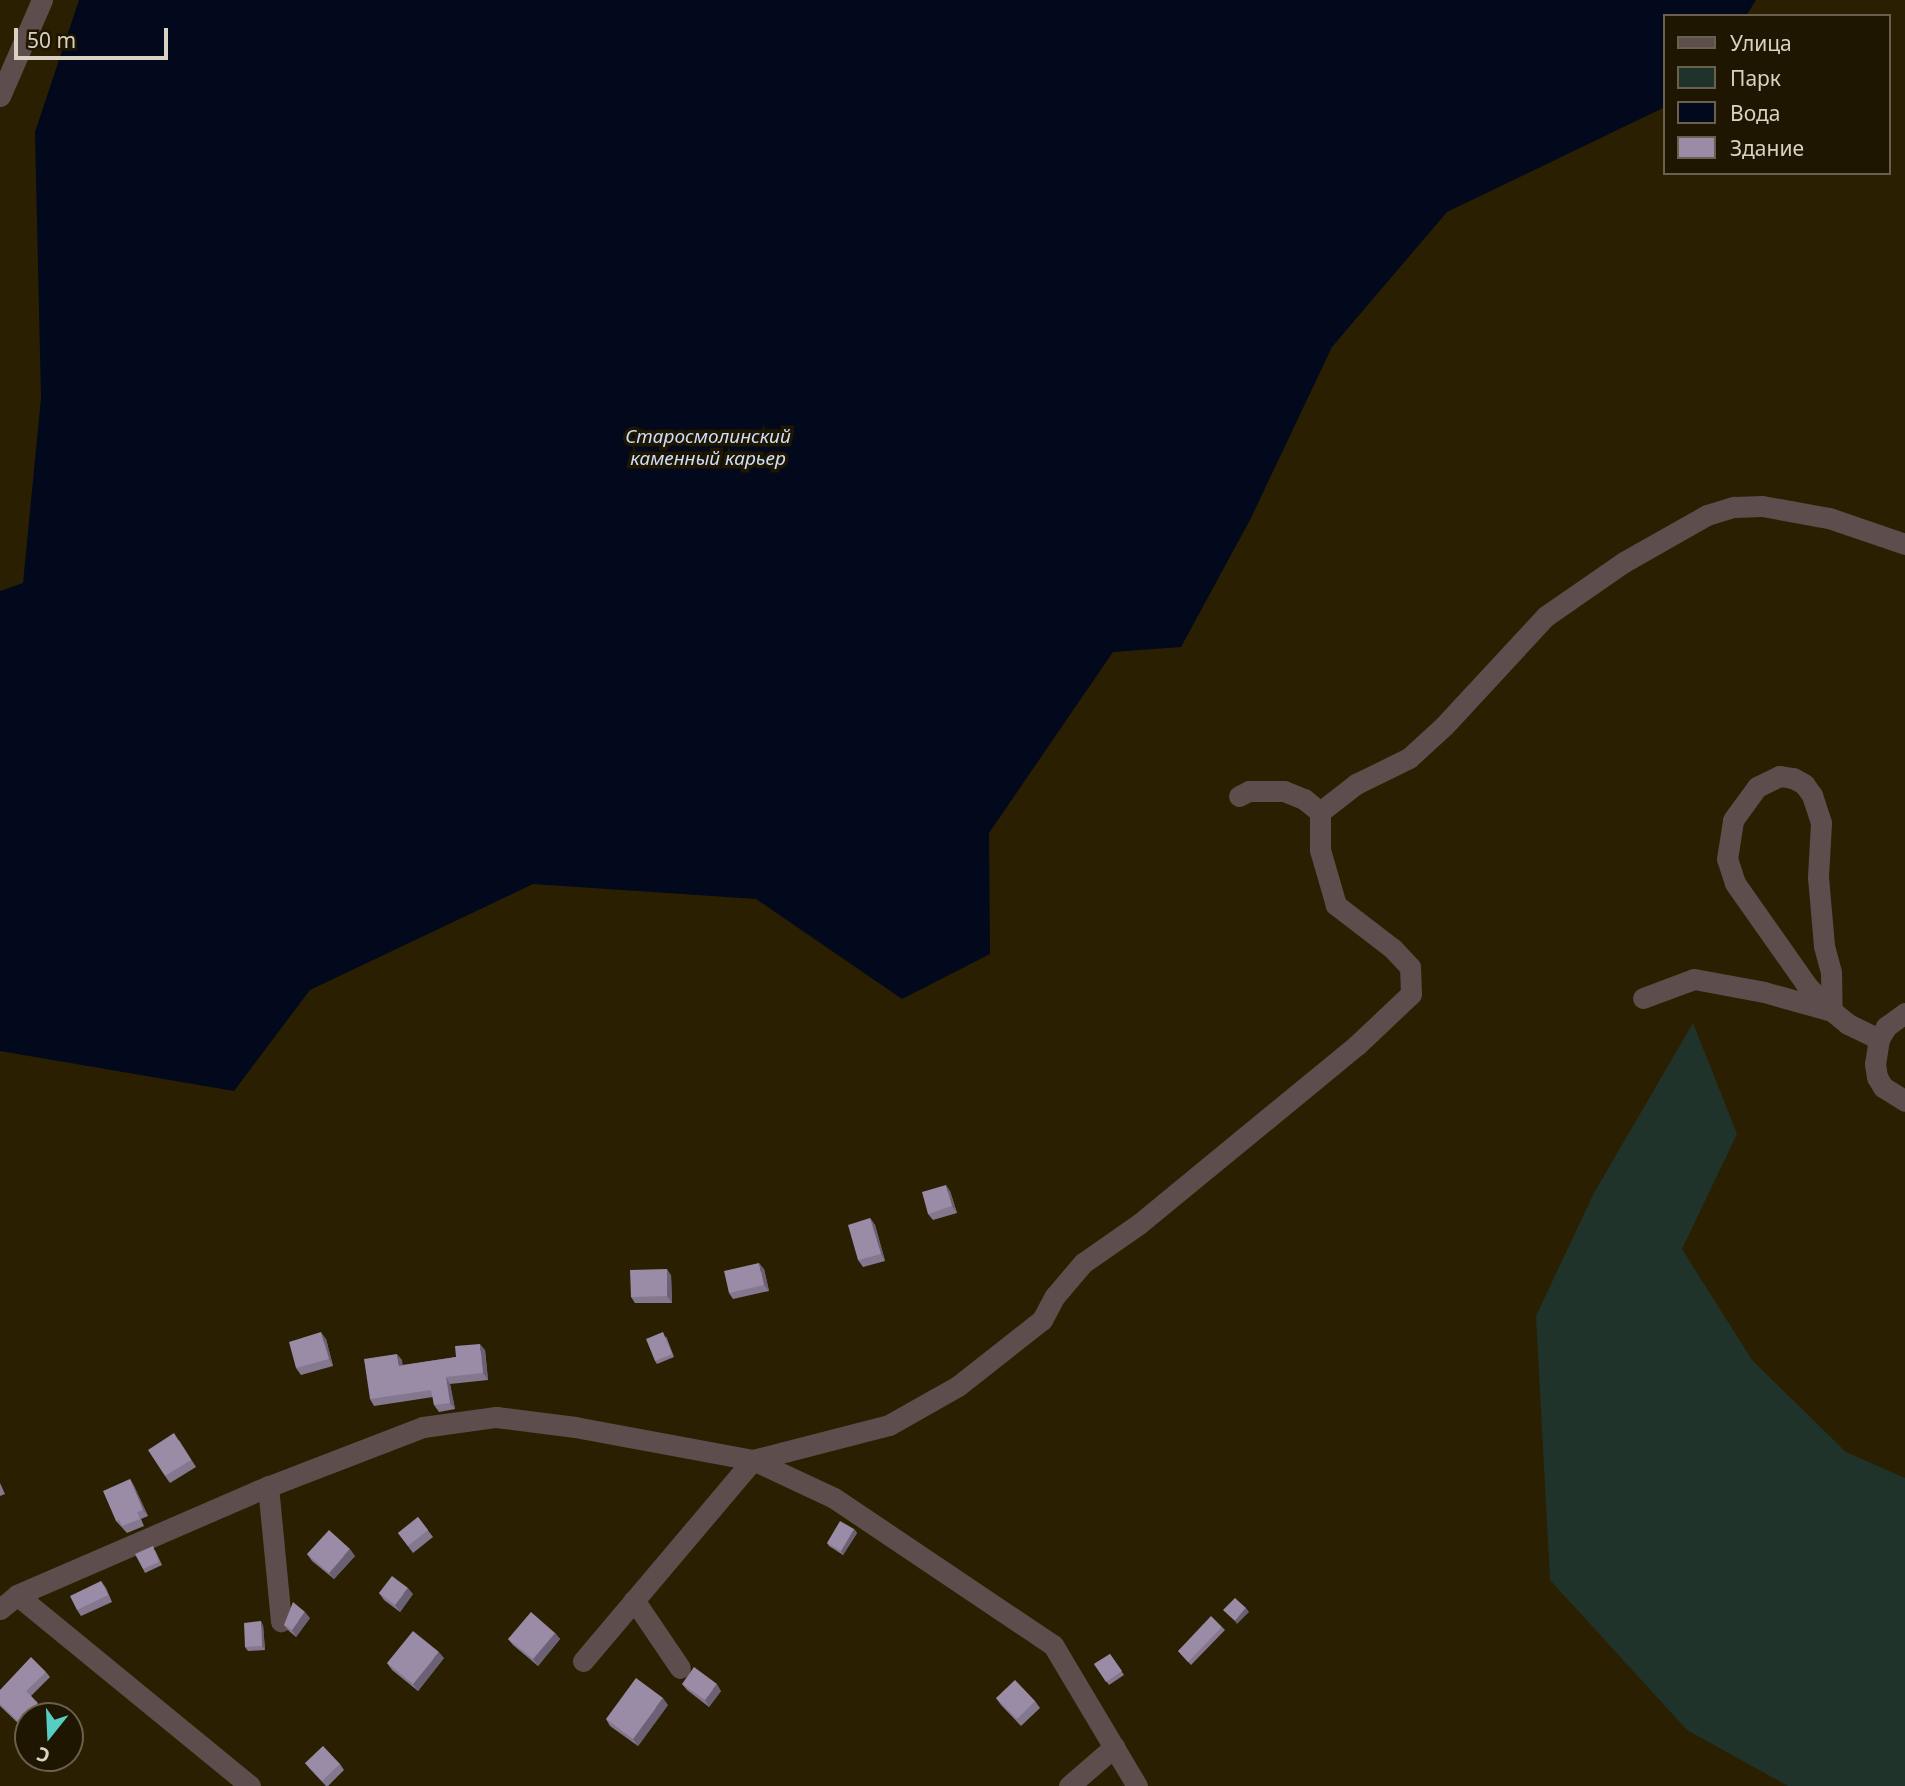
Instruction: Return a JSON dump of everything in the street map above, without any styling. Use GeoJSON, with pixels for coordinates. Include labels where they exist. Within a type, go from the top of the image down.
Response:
{"type":"FeatureCollection","features":[{"type":"Feature","properties":{"kind":"street"},"geometry":{"type":"LineString","coordinates":[[0,96],[42,0]]}},
{"type":"Feature","properties":{"kind":"street"},"geometry":{"type":"LineString","coordinates":[[1320,812],[1356,784],[1409,758],[1444,726],[1546,617],[1624,562],[1707,515],[1734,507],[1762,506],[1829,518],[1905,544]]}},
{"type":"Feature","properties":{"kind":"street"},"geometry":{"type":"LineString","coordinates":[[1832,1011],[1831,972],[1824,946],[1818,877],[1821,822],[1812,795],[1804,784],[1793,778],[1780,776],[1757,787],[1732,820],[1727,859],[1742,893],[1808,987],[1832,1011],[1848,1024],[1879,1038]]}},
{"type":"Feature","properties":{"kind":"street"},"geometry":{"type":"LineString","coordinates":[[1239,796],[1249,791],[1284,791],[1304,799],[1320,812]]}},
{"type":"Feature","properties":{"kind":"street"},"geometry":{"type":"LineString","coordinates":[[583,1661],[752,1461],[889,1425],[958,1386],[1042,1320],[1055,1296],[1083,1263],[1139,1224],[1357,1045],[1411,994],[1410,967],[1392,948],[1336,905],[1320,850],[1320,812]]}},
{"type":"Feature","properties":{"kind":"street"},"geometry":{"type":"LineString","coordinates":[[1643,998],[1694,979],[1764,992],[1832,1011]]}},
{"type":"Feature","properties":{"kind":"street"},"geometry":{"type":"LineString","coordinates":[[1905,1013],[1886,1027],[1879,1038],[1875,1064],[1877,1077],[1883,1087],[1905,1101]]}},
{"type":"Feature","properties":{"kind":"street"},"geometry":{"type":"LineString","coordinates":[[0,1609],[17,1595],[268,1486],[423,1427],[496,1417],[575,1427],[752,1461],[834,1498],[1053,1644],[1137,1786]]}},
{"type":"Feature","properties":{"kind":"street"},"geometry":{"type":"LineString","coordinates":[[268,1486],[281,1621]]}},
{"type":"Feature","properties":{"kind":"street"},"geometry":{"type":"LineString","coordinates":[[17,1595],[250,1786]]}},
{"type":"Feature","properties":{"kind":"street"},"geometry":{"type":"LineString","coordinates":[[634,1600],[680,1668]]}},
{"type":"Feature","properties":{"kind":"street"},"geometry":{"type":"LineString","coordinates":[[1069,1786],[1114,1747]]}},
{"type":"Feature","properties":{"kind":"green space"},"geometry":{"type":"Polygon","coordinates":[[[1693,1023],[1737,1134],[1682,1249],[1752,1360],[1846,1452],[1905,1478],[1905,1786],[1788,1786],[1687,1730],[1550,1580],[1536,1316],[1594,1193],[1693,1023]]]}},
{"type":"Feature","properties":{"kind":"water","name":"Старосмолинский каменный карьер"},"geometry":{"type":"Polygon","coordinates":[[[79,0],[1756,0],[1747,14],[1664,14],[1664,107],[1447,212],[1332,347],[1250,520],[1181,647],[1113,652],[989,833],[990,954],[902,999],[756,899],[533,884],[310,990],[234,1091],[0,1051],[0,591],[23,583],[41,398],[35,132],[79,0]]]}},
{"type":"Feature","properties":{"kind":"building"},"geometry":{"type":"Polygon","coordinates":[[[946,1185],[952,1206],[928,1214],[922,1192],[946,1185]]]}},
{"type":"Feature","properties":{"kind":"building"},"geometry":{"type":"Polygon","coordinates":[[[870,1218],[881,1254],[858,1260],[848,1225],[870,1218]]]}},
{"type":"Feature","properties":{"kind":"building"},"geometry":{"type":"Polygon","coordinates":[[[759,1263],[764,1285],[729,1293],[724,1271],[759,1263]]]}},
{"type":"Feature","properties":{"kind":"building"},"geometry":{"type":"Polygon","coordinates":[[[667,1269],[667,1296],[631,1297],[630,1270],[667,1269]]]}},
{"type":"Feature","properties":{"kind":"building"},"geometry":{"type":"Polygon","coordinates":[[[321,1332],[329,1359],[296,1368],[289,1342],[321,1332]]]}},
{"type":"Feature","properties":{"kind":"building"},"geometry":{"type":"Polygon","coordinates":[[[663,1332],[672,1354],[655,1361],[646,1339],[663,1332]]]}},
{"type":"Feature","properties":{"kind":"building"},"geometry":{"type":"Polygon","coordinates":[[[480,1344],[483,1373],[446,1377],[450,1403],[434,1405],[431,1390],[370,1399],[364,1359],[397,1354],[399,1366],[456,1357],[455,1346],[480,1344]]]}},
{"type":"Feature","properties":{"kind":"building"},"geometry":{"type":"Polygon","coordinates":[[[174,1433],[191,1460],[165,1476],[148,1450],[174,1433]]]}},
{"type":"Feature","properties":{"kind":"building"},"geometry":{"type":"Polygon","coordinates":[[[130,1479],[143,1510],[137,1512],[140,1519],[122,1526],[119,1520],[116,1521],[103,1491],[130,1479]]]}},
{"type":"Feature","properties":{"kind":"building"},"geometry":{"type":"Polygon","coordinates":[[[418,1517],[428,1530],[408,1546],[398,1533],[418,1517]]]}},
{"type":"Feature","properties":{"kind":"building"},"geometry":{"type":"Polygon","coordinates":[[[840,1521],[854,1529],[841,1551],[827,1543],[840,1521]]]}},
{"type":"Feature","properties":{"kind":"building"},"geometry":{"type":"Polygon","coordinates":[[[329,1530],[350,1549],[329,1573],[307,1554],[329,1530]]]}},
{"type":"Feature","properties":{"kind":"building"},"geometry":{"type":"Polygon","coordinates":[[[153,1546],[159,1562],[143,1569],[135,1554],[153,1546]]]}},
{"type":"Feature","properties":{"kind":"building"},"geometry":{"type":"Polygon","coordinates":[[[392,1576],[408,1588],[395,1605],[379,1593],[392,1576]]]}},
{"type":"Feature","properties":{"kind":"building"},"geometry":{"type":"Polygon","coordinates":[[[101,1581],[108,1595],[77,1610],[70,1596],[101,1581]]]}},
{"type":"Feature","properties":{"kind":"building"},"geometry":{"type":"Polygon","coordinates":[[[1235,1598],[1246,1608],[1235,1621],[1223,1610],[1235,1598]]]}},
{"type":"Feature","properties":{"kind":"building"},"geometry":{"type":"Polygon","coordinates":[[[293,1602],[305,1612],[292,1630],[284,1625],[293,1602]]]}},
{"type":"Feature","properties":{"kind":"building"},"geometry":{"type":"Polygon","coordinates":[[[531,1612],[555,1633],[533,1659],[508,1639],[531,1612]]]}},
{"type":"Feature","properties":{"kind":"building"},"geometry":{"type":"Polygon","coordinates":[[[1211,1616],[1222,1627],[1188,1662],[1178,1651],[1211,1616]]]}},
{"type":"Feature","properties":{"kind":"building"},"geometry":{"type":"Polygon","coordinates":[[[261,1621],[262,1646],[245,1647],[244,1623],[261,1621]]]}},
{"type":"Feature","properties":{"kind":"building"},"geometry":{"type":"Polygon","coordinates":[[[413,1631],[439,1652],[413,1684],[387,1663],[413,1631]]]}},
{"type":"Feature","properties":{"kind":"building"},"geometry":{"type":"Polygon","coordinates":[[[1110,1654],[1122,1671],[1106,1682],[1094,1664],[1110,1654]]]}},
{"type":"Feature","properties":{"kind":"building"},"geometry":{"type":"Polygon","coordinates":[[[31,1657],[46,1672],[26,1691],[37,1702],[14,1702],[14,1717],[0,1704],[0,1690],[31,1657]]]}},
{"type":"Feature","properties":{"kind":"building"},"geometry":{"type":"Polygon","coordinates":[[[694,1667],[717,1684],[705,1700],[682,1684],[694,1667]]]}},
{"type":"Feature","properties":{"kind":"building"},"geometry":{"type":"Polygon","coordinates":[[[636,1678],[663,1698],[633,1739],[606,1719],[636,1678]]]}},
{"type":"Feature","properties":{"kind":"building"},"geometry":{"type":"Polygon","coordinates":[[[1015,1680],[1035,1701],[1017,1719],[996,1698],[1015,1680]]]}},
{"type":"Feature","properties":{"kind":"building"},"geometry":{"type":"Polygon","coordinates":[[[323,1746],[340,1764],[322,1781],[305,1763],[323,1746]]]}}]}
